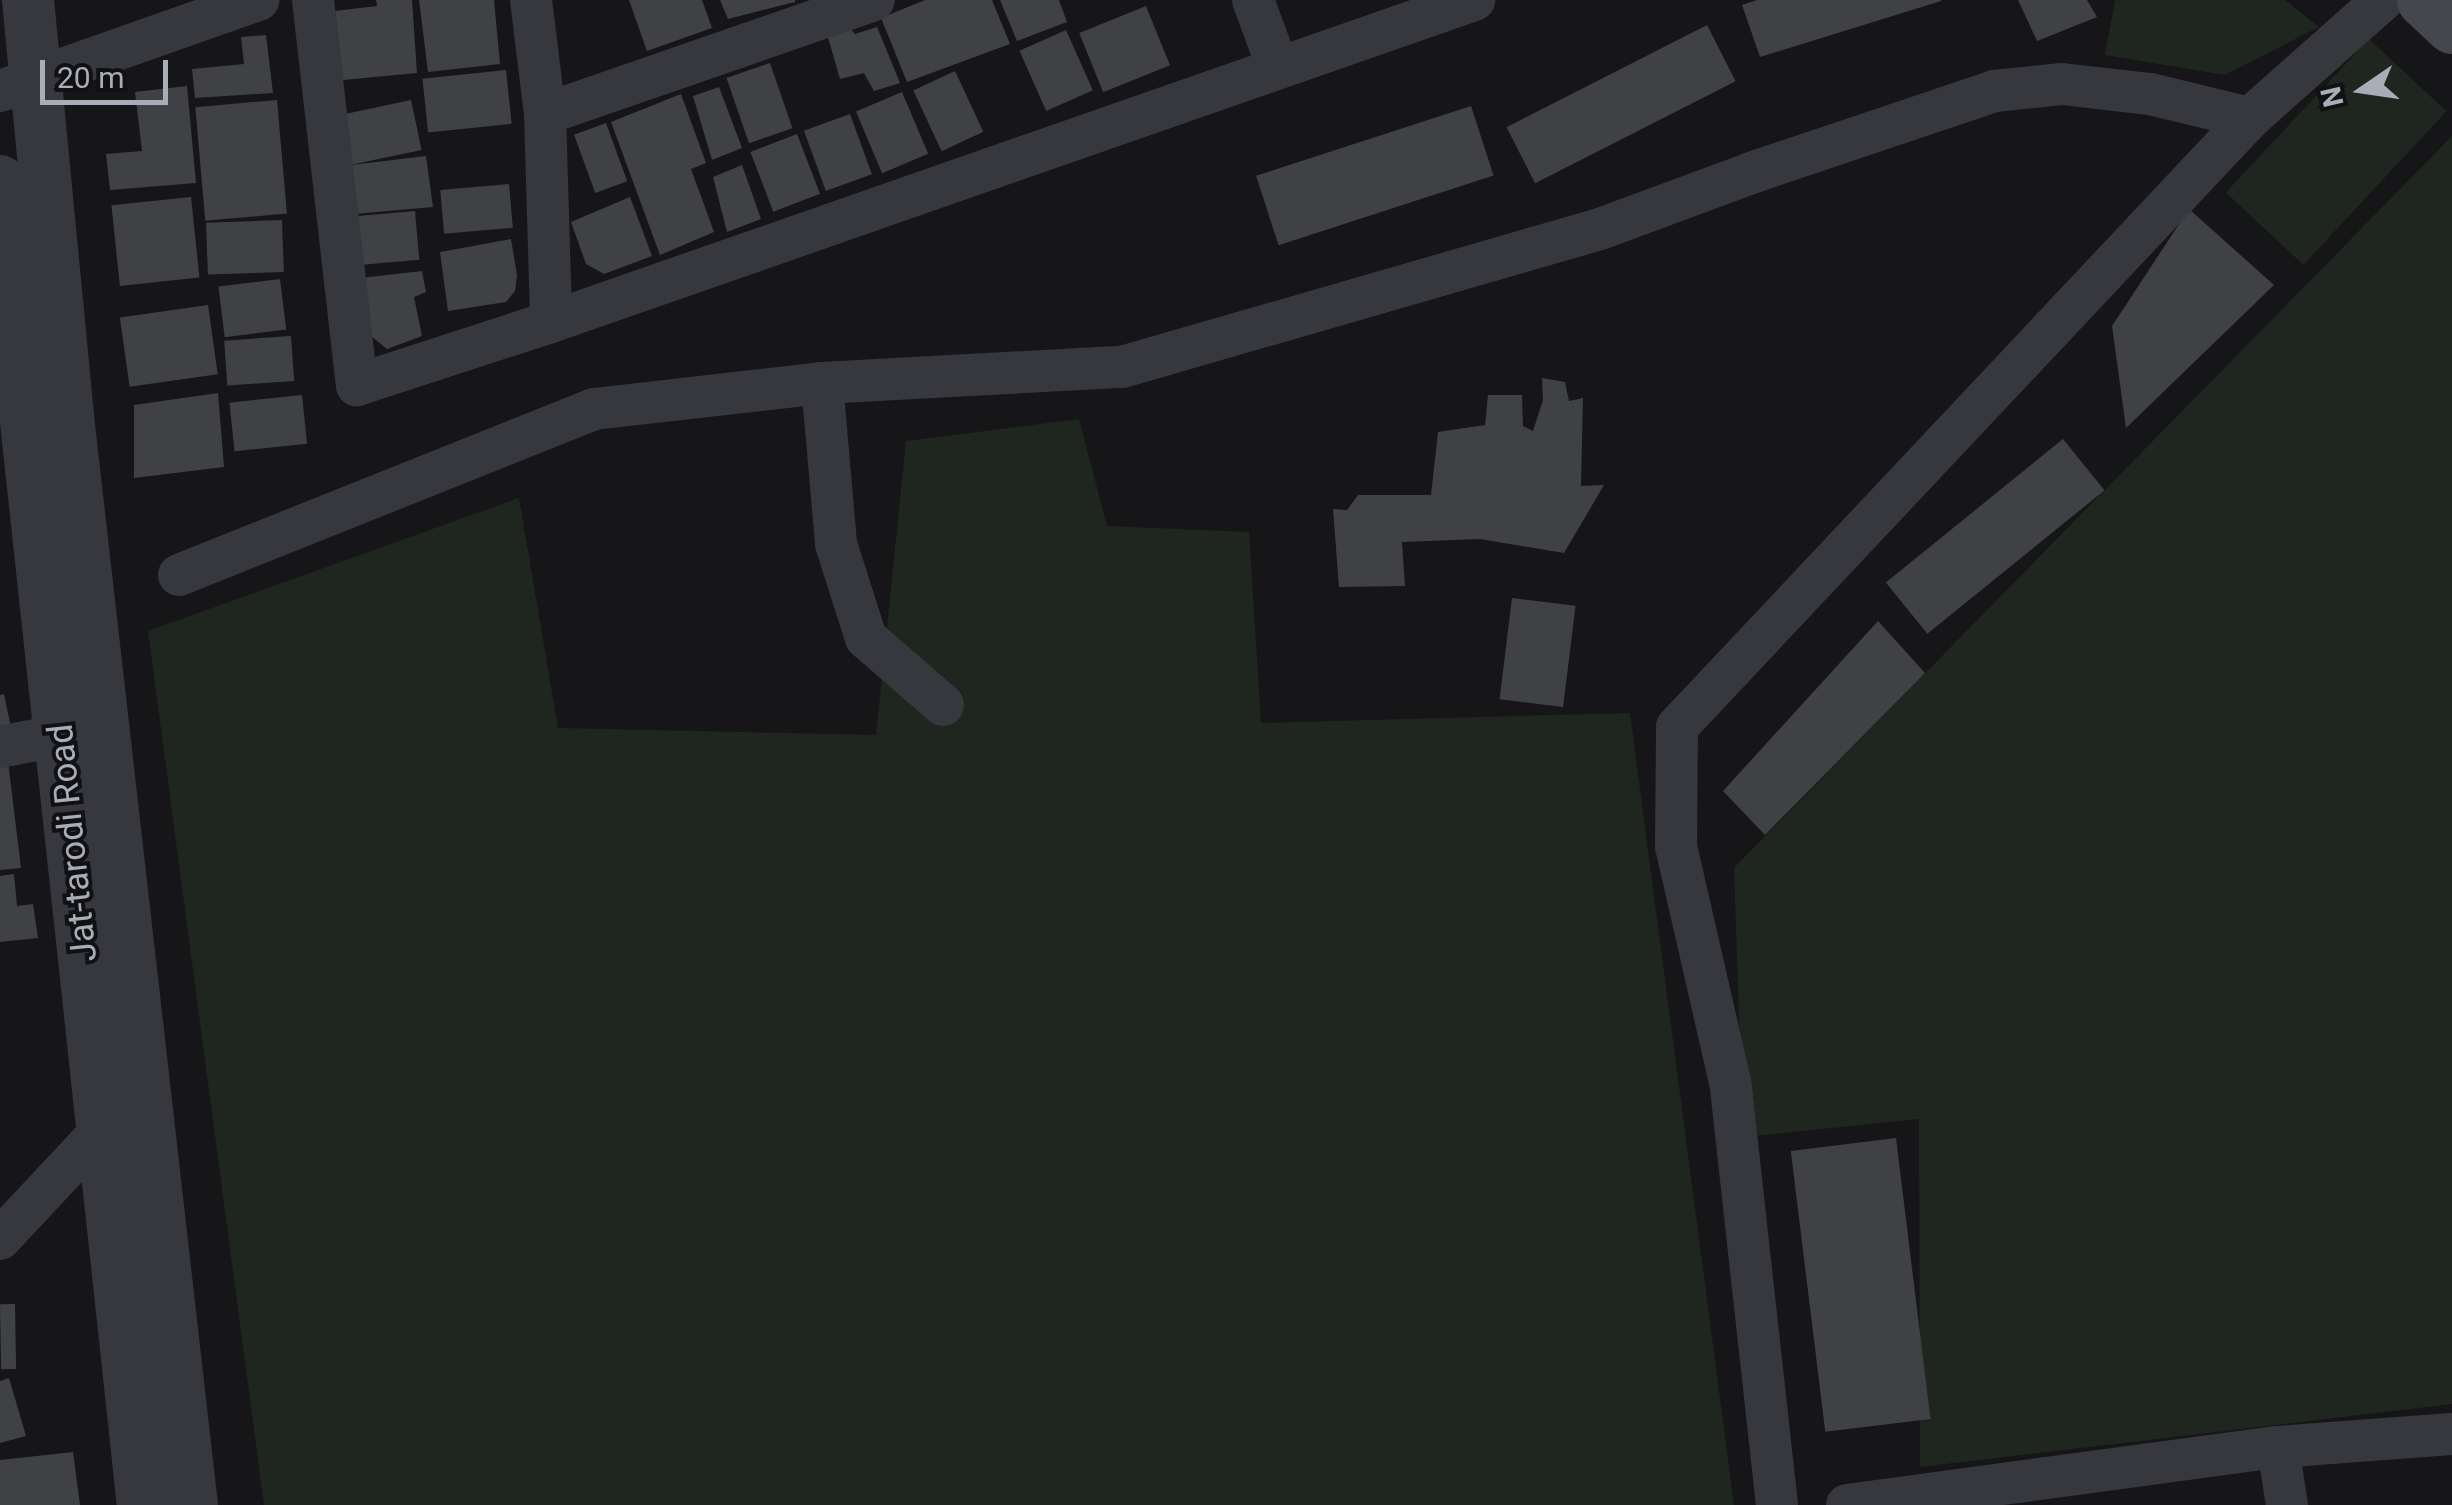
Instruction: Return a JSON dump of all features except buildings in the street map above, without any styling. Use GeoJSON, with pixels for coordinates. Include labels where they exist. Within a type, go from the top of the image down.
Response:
{"type":"FeatureCollection","features":[{"type":"Feature","properties":{"kind":"main road"},"geometry":{"type":"LineString","coordinates":[[2424,0],[2452,26]]}},
{"type":"Feature","properties":{"kind":"street"},"geometry":{"type":"LineString","coordinates":[[28,0],[18,84],[34,441],[192,1505]]}},
{"type":"Feature","properties":{"kind":"street"},"geometry":{"type":"LineString","coordinates":[[18,84],[258,0]]}},
{"type":"Feature","properties":{"kind":"street"},"geometry":{"type":"LineString","coordinates":[[313,0],[358,385],[552,322],[1474,0]]}},
{"type":"Feature","properties":{"kind":"street"},"geometry":{"type":"LineString","coordinates":[[531,0],[545,114],[552,322]]}},
{"type":"Feature","properties":{"kind":"street"},"geometry":{"type":"LineString","coordinates":[[545,114],[874,0]]}},
{"type":"Feature","properties":{"kind":"street"},"geometry":{"type":"LineString","coordinates":[[1253,0],[1278,68]]}},
{"type":"Feature","properties":{"kind":"street"},"geometry":{"type":"LineString","coordinates":[[1777,1505],[1730,1082],[1676,847],[1677,727],[2250,118],[2383,0]]}},
{"type":"Feature","properties":{"kind":"street"},"geometry":{"type":"LineString","coordinates":[[179,575],[594,409],[822,383],[1122,367],[1600,229],[1751,172],[1994,91],[2062,84],[2150,94],[2250,118]]}},
{"type":"Feature","properties":{"kind":"street","name":"Jat-tarodi Road"},"geometry":{"type":"LineString","coordinates":[[0,181],[34,441],[143,1505]]}},
{"type":"Feature","properties":{"kind":"street"},"geometry":{"type":"LineString","coordinates":[[822,383],[836,544],[866,638],[943,705]]}},
{"type":"Feature","properties":{"kind":"street"},"geometry":{"type":"LineString","coordinates":[[0,747],[62,735]]}},
{"type":"Feature","properties":{"kind":"street"},"geometry":{"type":"LineString","coordinates":[[0,1239],[102,1128]]}},
{"type":"Feature","properties":{"kind":"street"},"geometry":{"type":"LineString","coordinates":[[1846,1505],[2278,1447],[2452,1434]]}},
{"type":"Feature","properties":{"kind":"street"},"geometry":{"type":"LineString","coordinates":[[2278,1447],[2287,1505]]}},
{"type":"Feature","properties":{"kind":"shaded area"},"geometry":{"type":"Polygon","coordinates":[[[2115,0],[2285,0],[2319,27],[2225,75],[2105,55],[2115,0]]]}},
{"type":"Feature","properties":{"kind":"shaded area"},"geometry":{"type":"Polygon","coordinates":[[[2369,39],[2447,111],[2303,265],[2226,193],[2369,39]]]}},
{"type":"Feature","properties":{"kind":"shaded area"},"geometry":{"type":"Polygon","coordinates":[[[2452,136],[2452,1404],[1920,1467],[1919,1119],[1743,1137],[1734,868],[2452,136]]]}},
{"type":"Feature","properties":{"kind":"shaded area"},"geometry":{"type":"Polygon","coordinates":[[[1079,419],[1107,526],[1249,532],[1261,723],[1630,713],[1734,1505],[264,1505],[148,631],[519,498],[558,728],[876,735],[906,441],[1079,419]]]}}]}
